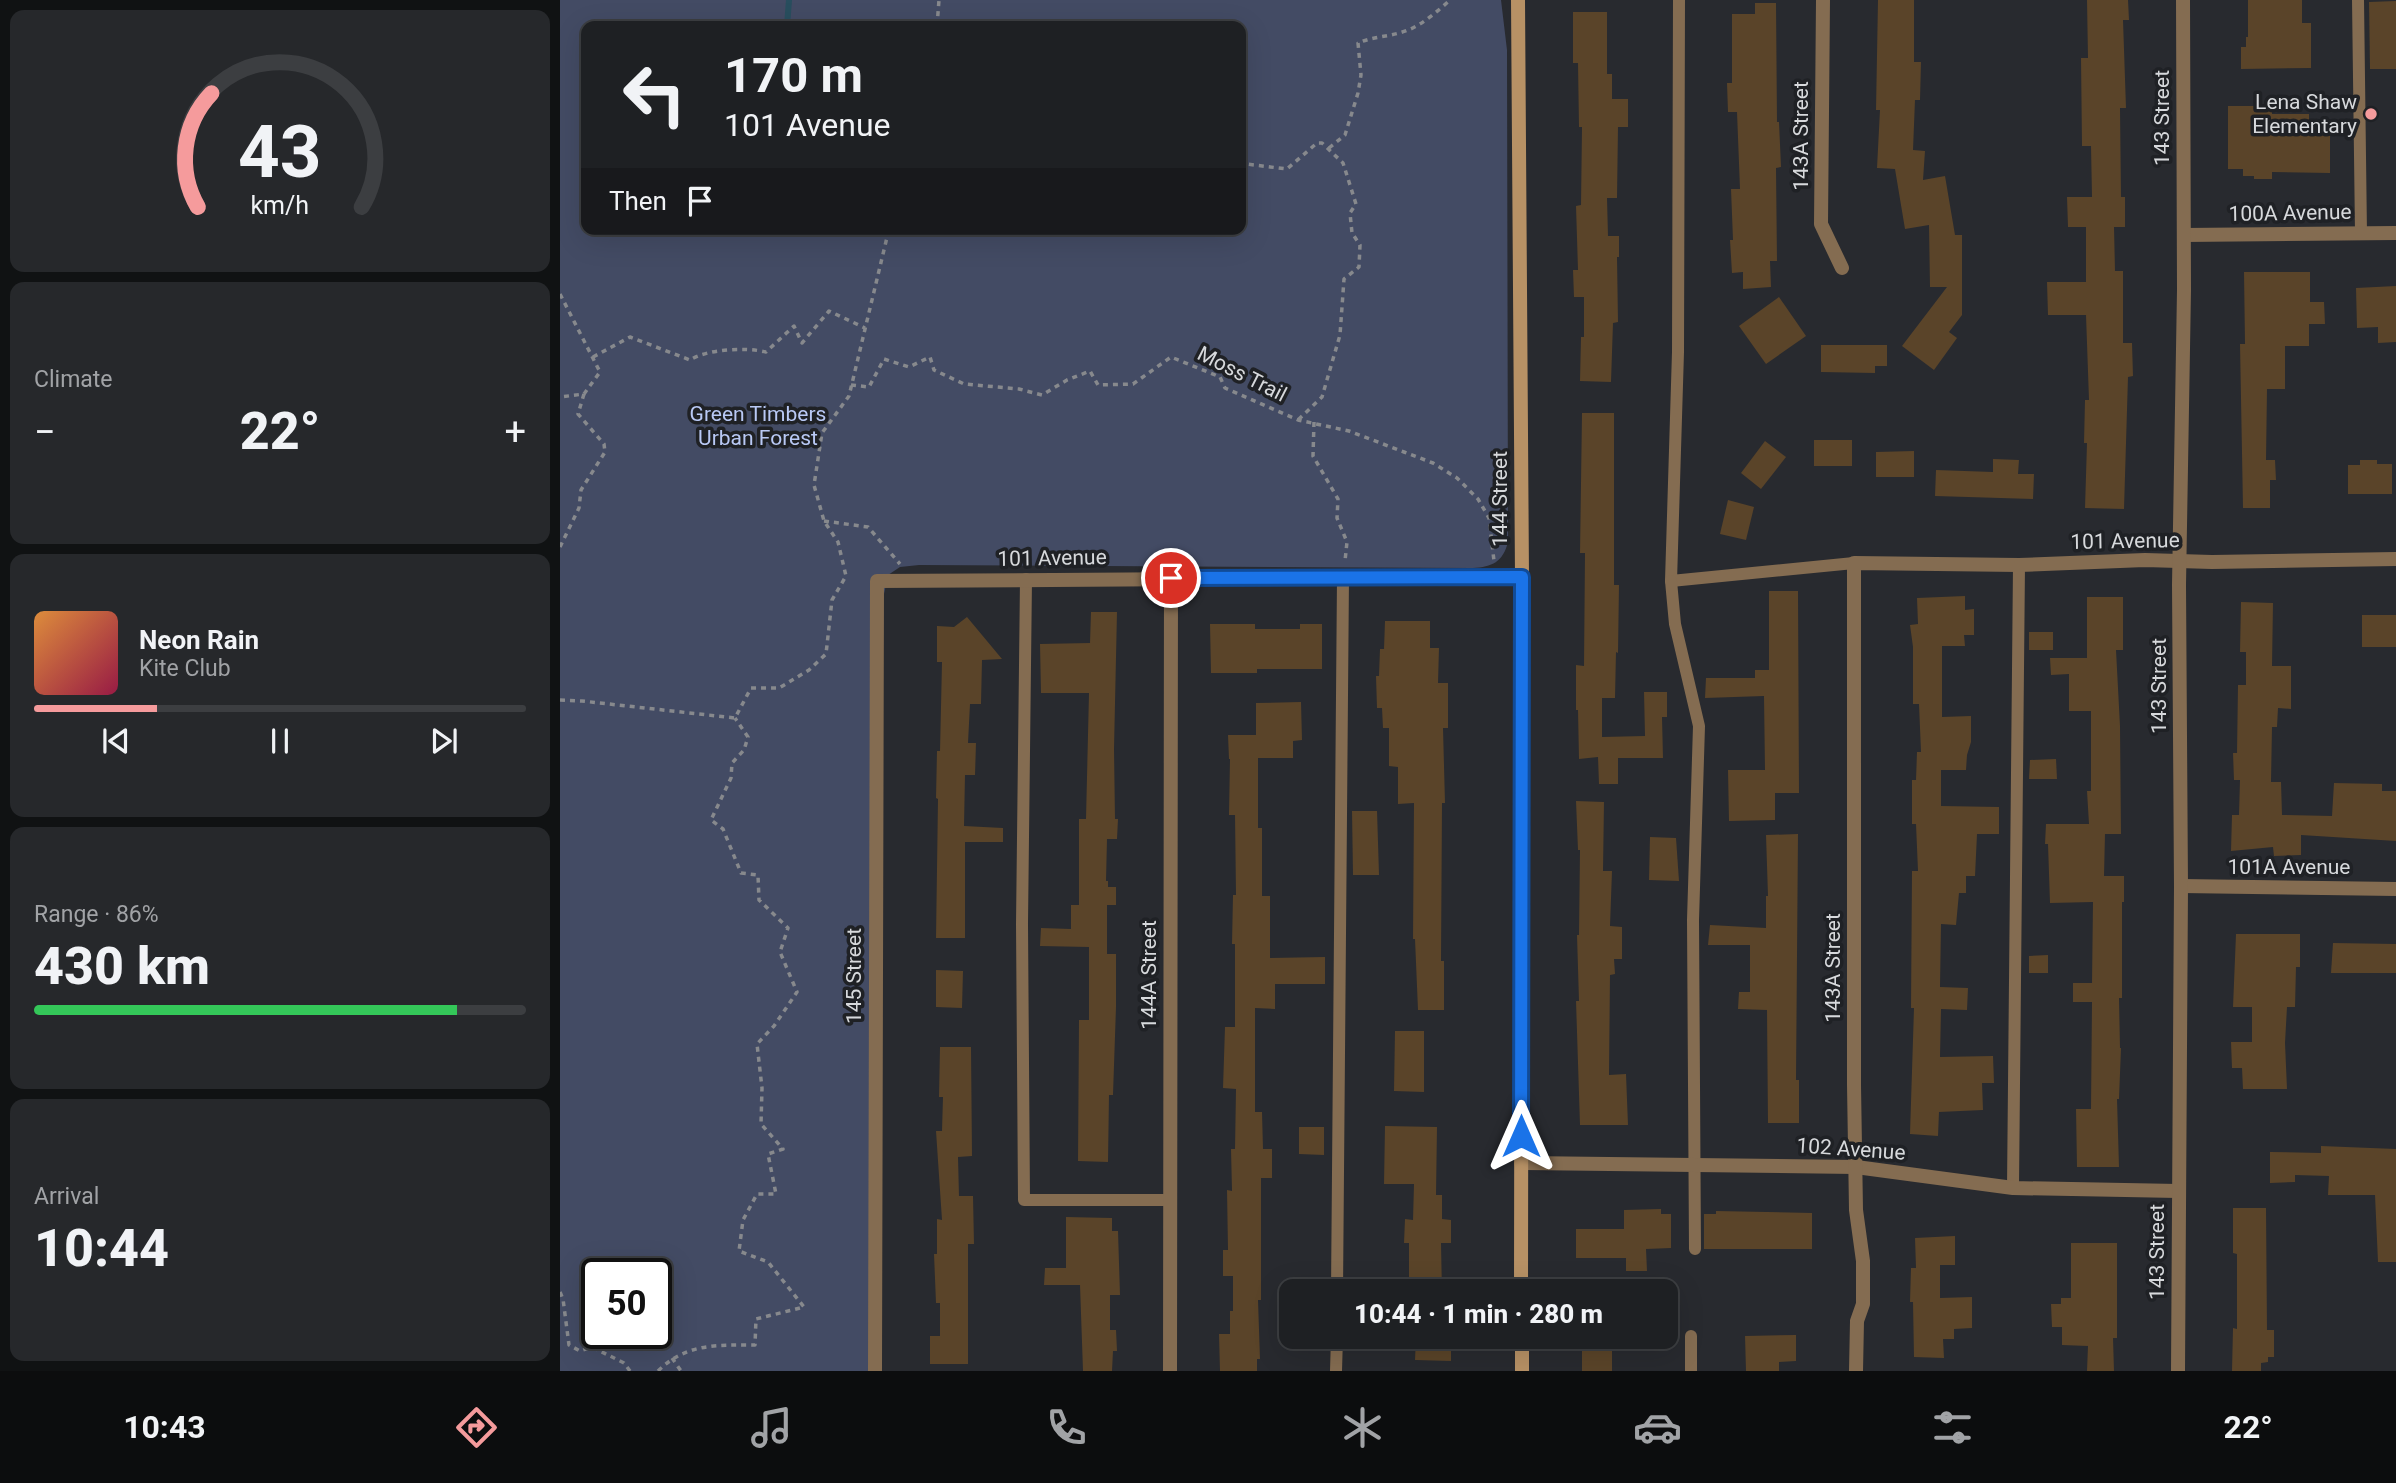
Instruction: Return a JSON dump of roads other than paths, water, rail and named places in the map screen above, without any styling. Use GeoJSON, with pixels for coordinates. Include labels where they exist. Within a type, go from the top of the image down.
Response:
{"type":"FeatureCollection","features":[{"type":"Feature","properties":{"kind":"main road","name":"144 Street"},"geometry":{"type":"LineString","coordinates":[[1518,0],[1522,577],[1521,1279]]}},
{"type":"Feature","properties":{"kind":"main road"},"geometry":{"type":"LineString","coordinates":[[1522,1349],[1522,1371]]}},
{"type":"Feature","properties":{"kind":"street","name":"143A Street"},"geometry":{"type":"LineString","coordinates":[[1823,0],[1821,223],[1842,268]]}},
{"type":"Feature","properties":{"kind":"street","name":"143 Street"},"geometry":{"type":"LineString","coordinates":[[2178,1371],[2182,886],[2180,561],[2184,235],[2183,0]]}},
{"type":"Feature","properties":{"kind":"street","name":"100A Avenue"},"geometry":{"type":"LineString","coordinates":[[2184,235],[2396,233]]}},
{"type":"Feature","properties":{"kind":"street","name":"101 Avenue"},"geometry":{"type":"LineString","coordinates":[[1854,563],[2019,565],[2145,560],[2396,559]]}},
{"type":"Feature","properties":{"kind":"street","name":"143A Street"},"geometry":{"type":"LineString","coordinates":[[1854,563],[1854,1085],[1856,1210],[1863,1261],[1863,1304],[1857,1321],[1856,1371]]}},
{"type":"Feature","properties":{"kind":"street","name":"101 Avenue"},"geometry":{"type":"LineString","coordinates":[[877,581],[1522,577]]}},
{"type":"Feature","properties":{"kind":"street","name":"144A Street"},"geometry":{"type":"LineString","coordinates":[[1170,1371],[1171,578]]}},
{"type":"Feature","properties":{"kind":"street","name":"145 Street"},"geometry":{"type":"LineString","coordinates":[[875,1371],[877,581]]}},
{"type":"Feature","properties":{"kind":"street","name":"101A Avenue"},"geometry":{"type":"LineString","coordinates":[[2182,886],[2396,889]]}},
{"type":"Feature","properties":{"kind":"street","name":"102 Avenue"},"geometry":{"type":"LineString","coordinates":[[1521,1163],[1856,1167],[2013,1188],[2178,1191]]}},
{"type":"Feature","properties":{"kind":"lane"},"geometry":{"type":"LineString","coordinates":[[1679,0],[1678,352],[1671,581],[1675,624],[1699,726],[1693,920],[1695,1249]]}},
{"type":"Feature","properties":{"kind":"lane"},"geometry":{"type":"LineString","coordinates":[[2358,0],[2361,233]]}},
{"type":"Feature","properties":{"kind":"lane"},"geometry":{"type":"LineString","coordinates":[[1671,581],[1854,563]]}},
{"type":"Feature","properties":{"kind":"lane"},"geometry":{"type":"LineString","coordinates":[[2013,1188],[2019,565]]}},
{"type":"Feature","properties":{"kind":"lane"},"geometry":{"type":"LineString","coordinates":[[1337,1279],[1343,577]]}},
{"type":"Feature","properties":{"kind":"lane"},"geometry":{"type":"LineString","coordinates":[[1026,579],[1022,924],[1024,1200],[1170,1200]]}},
{"type":"Feature","properties":{"kind":"lane"},"geometry":{"type":"LineString","coordinates":[[1691,1336],[1691,1371]]}},
{"type":"Feature","properties":{"kind":"lane"},"geometry":{"type":"LineString","coordinates":[[1336,1371],[1337,1349]]}},
{"type":"Feature","properties":{"kind":"waterway"},"geometry":{"type":"LineString","coordinates":[[787,21],[789,0]]}},
{"type":"Feature","properties":{"kind":"place","name":"Lena Shaw Elementary"},"geometry":{"type":"Point","coordinates":[2371,114]}},
{"type":"Feature","properties":{"kind":"park label","name":"Green Timbers Urban Forest"},"geometry":{"type":"Point","coordinates":[758,426]}}]}
